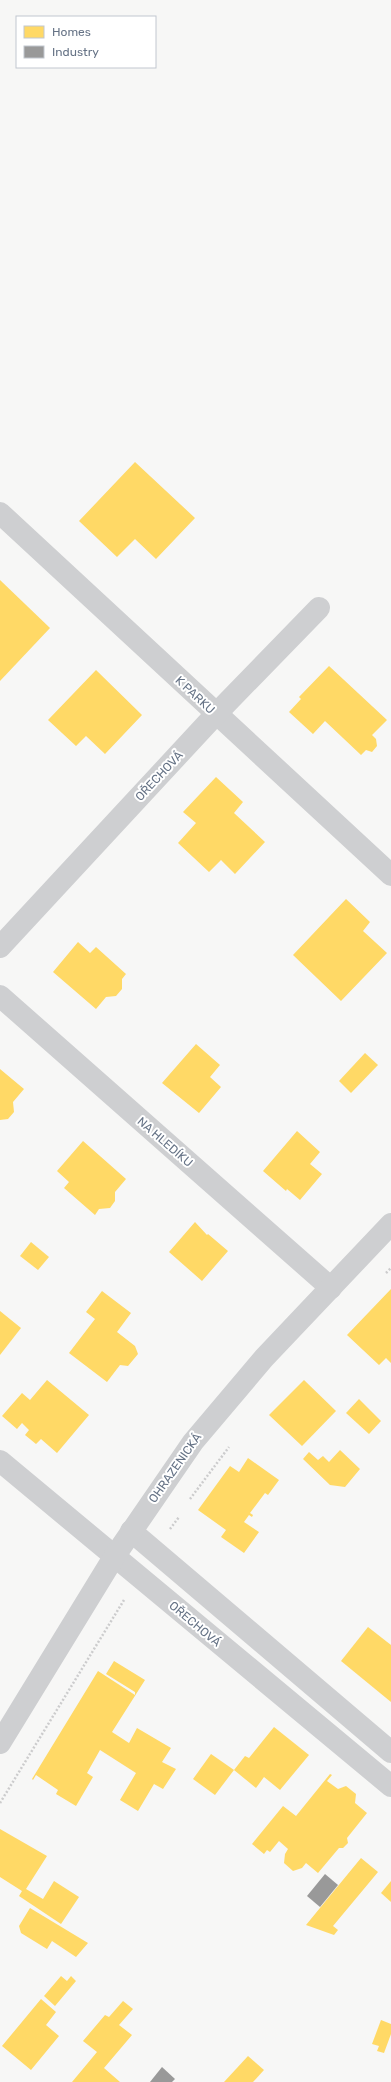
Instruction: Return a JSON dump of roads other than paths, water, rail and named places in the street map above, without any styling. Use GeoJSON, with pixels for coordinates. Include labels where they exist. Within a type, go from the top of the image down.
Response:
{"type":"FeatureCollection","features":[{"type":"Feature","properties":{"kind":"street","name":"K PARKU"},"geometry":{"type":"LineString","coordinates":[[0,513],[391,875]]}},
{"type":"Feature","properties":{"kind":"street","name":"OŘECHOVÁ"},"geometry":{"type":"LineString","coordinates":[[0,947],[216,714],[319,608]]}},
{"type":"Feature","properties":{"kind":"street","name":"NA HLEDÍKU"},"geometry":{"type":"LineString","coordinates":[[0,996],[331,1288]]}},
{"type":"Feature","properties":{"kind":"street","name":"OHRAZENICKÁ"},"geometry":{"type":"LineString","coordinates":[[0,1743],[114,1557],[193,1442],[228,1398],[391,1224]]}},
{"type":"Feature","properties":{"kind":"street","name":"OŘECHOVÁ"},"geometry":{"type":"LineString","coordinates":[[0,1461],[391,1786]]}},
{"type":"Feature","properties":{"kind":"street"},"geometry":{"type":"LineString","coordinates":[[131,1531],[391,1752]]}}]}
